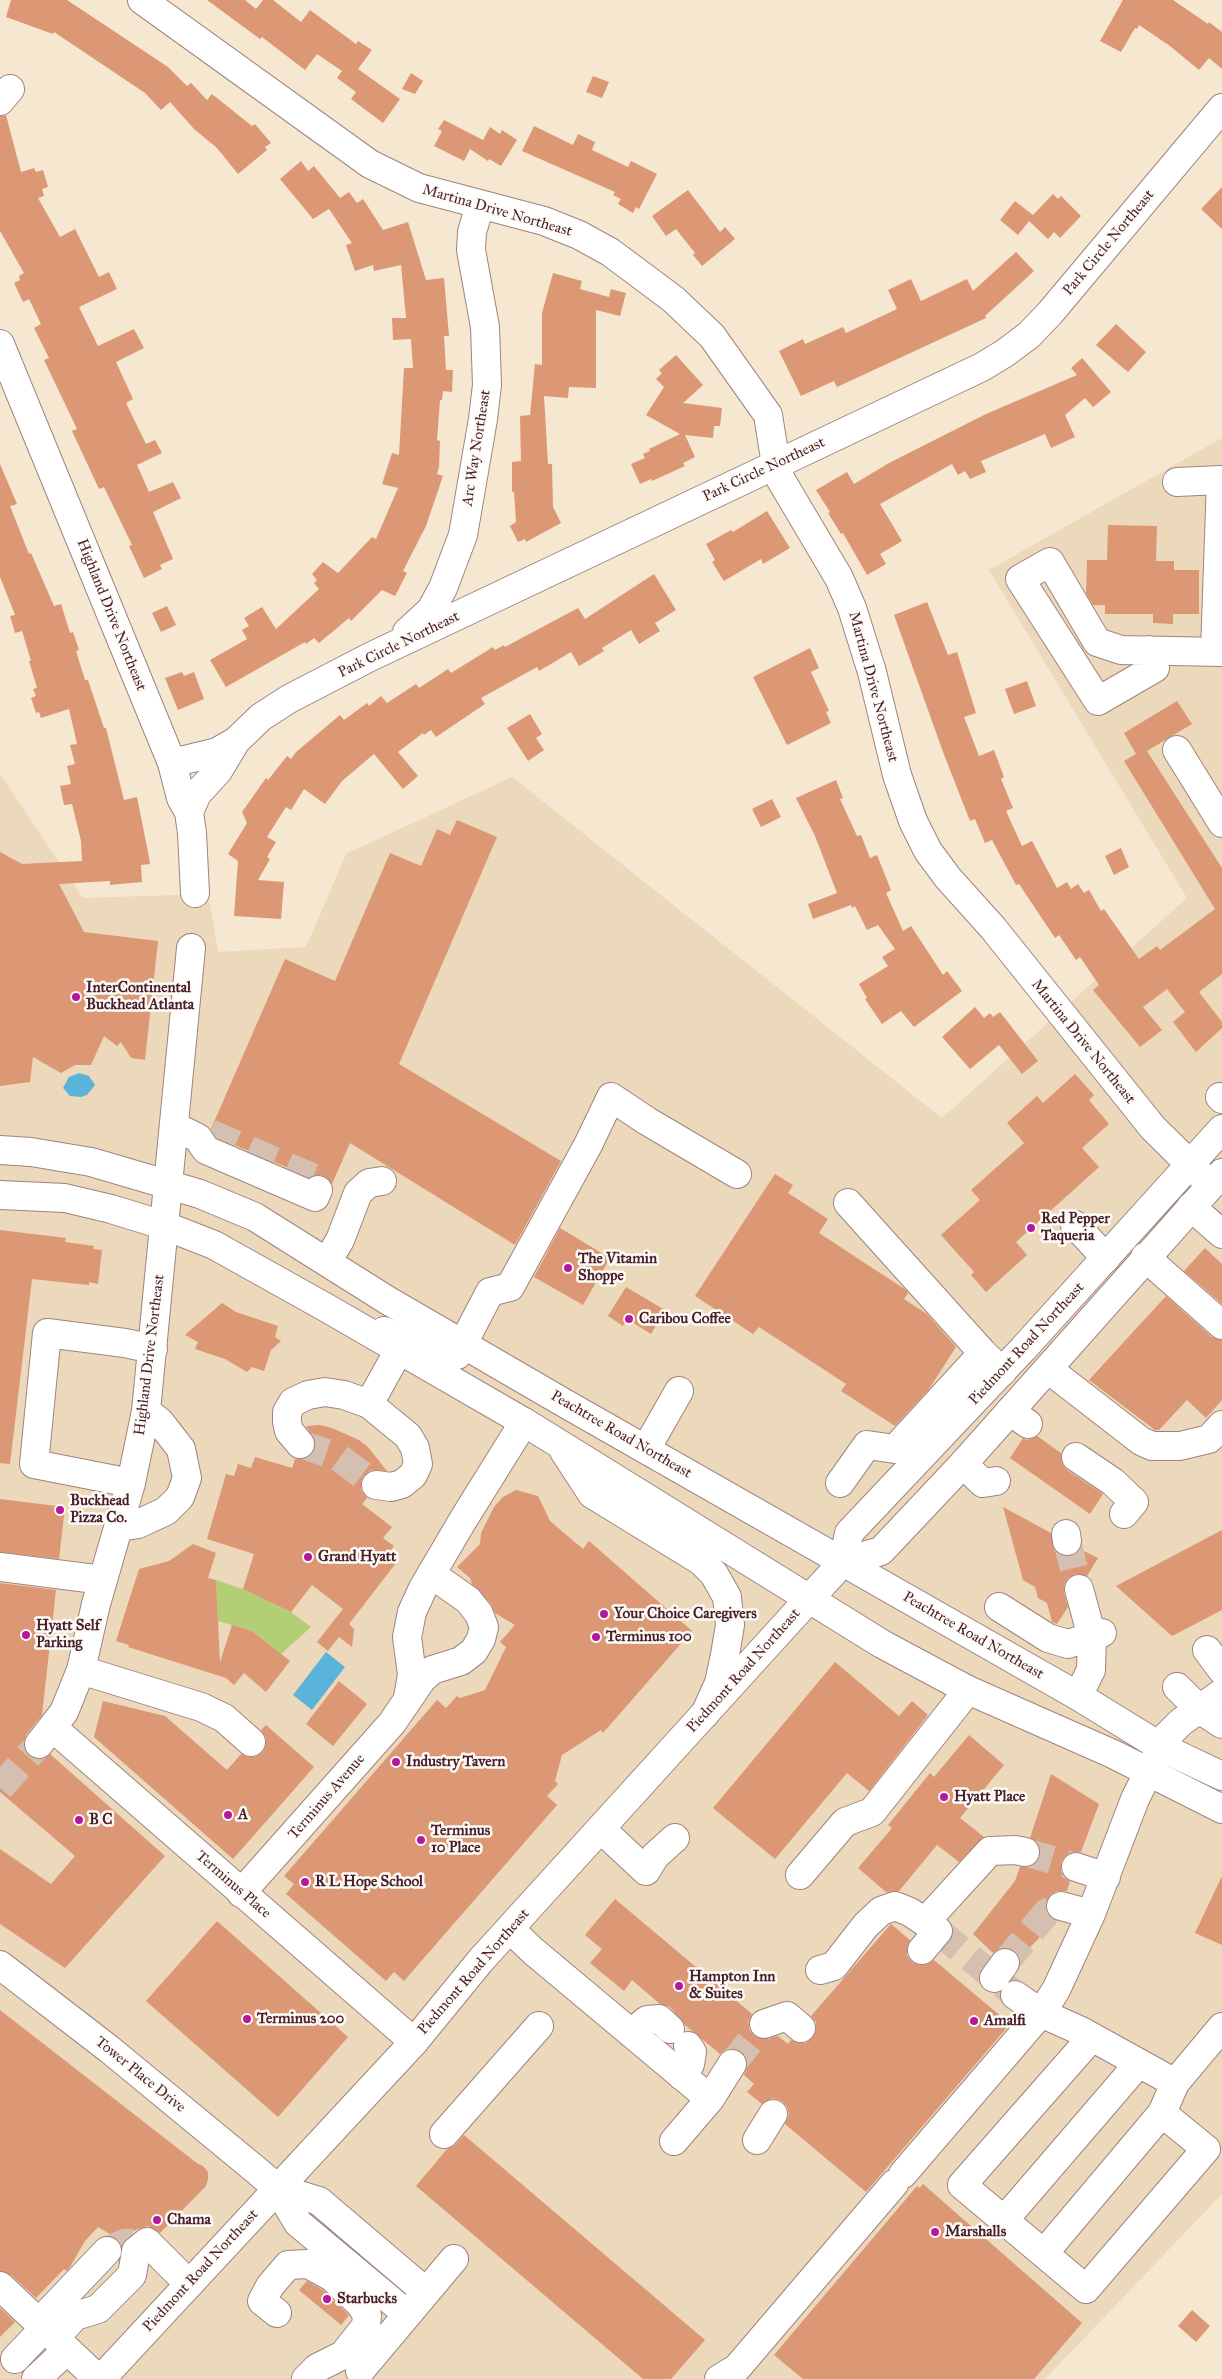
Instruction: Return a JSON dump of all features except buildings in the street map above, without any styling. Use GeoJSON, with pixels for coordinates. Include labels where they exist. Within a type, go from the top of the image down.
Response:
{"type":"FeatureCollection","features":[{"type":"Feature","properties":{"kind":"main road","name":"Martina Drive Northeast"},"geometry":{"type":"LineString","coordinates":[[142,0],[370,164],[419,188],[544,221],[579,235],[610,252],[673,299],[712,336],[768,415],[776,465],[781,480],[839,578],[852,608],[872,672],[897,775],[913,821],[928,851],[948,878],[1135,1090],[1146,1135],[1189,1166],[1217,1179]]}},
{"type":"Feature","properties":{"kind":"main road","name":"Park Circle Northeast"},"geometry":{"type":"LineString","coordinates":[[189,812],[197,794],[218,771],[236,742],[261,716],[289,700],[370,657],[982,367],[1029,335],[1222,108]]}},
{"type":"Feature","properties":{"kind":"main road","name":"Arc Way Northeast"},"geometry":{"type":"LineString","coordinates":[[370,657],[415,626],[431,610],[443,588],[462,535],[483,419],[487,385],[485,327],[471,250],[472,232],[480,205]]}},
{"type":"Feature","properties":{"kind":"main road","name":"Highland Drive Northeast"},"geometry":{"type":"LineString","coordinates":[[0,344],[172,763],[182,798],[189,812],[195,893]]}},
{"type":"Feature","properties":{"kind":"main road"},"geometry":{"type":"LineString","coordinates":[[1150,650],[1155,668],[1098,700],[1020,579],[1050,562],[1098,642],[1121,650],[1150,650],[1218,651],[1221,480],[1177,482]]}},
{"type":"Feature","properties":{"kind":"main road","name":"Park Circle Northeast"},"geometry":{"type":"LineString","coordinates":[[172,763],[218,752],[236,742]]}},
{"type":"Feature","properties":{"kind":"main road"},"geometry":{"type":"LineString","coordinates":[[1177,750],[1222,823]]}},
{"type":"Feature","properties":{"kind":"main road","name":"Highland Drive Northeast"},"geometry":{"type":"LineString","coordinates":[[46,1736],[64,1712],[81,1670],[103,1580],[131,1483],[146,1411],[161,1378],[153,1349],[166,1184],[194,1132],[191,948]]}},
{"type":"Feature","properties":{"kind":"main road"},"geometry":{"type":"LineString","coordinates":[[325,1307],[445,1356],[457,1355],[490,1292],[510,1287],[588,1145],[611,1097],[647,1121],[738,1174]]}},
{"type":"Feature","properties":{"kind":"main road","name":"Piedmont Road Northeast"},"geometry":{"type":"LineString","coordinates":[[843,1562],[849,1533],[1002,1372],[1222,1129]]}},
{"type":"Feature","properties":{"kind":"main road"},"geometry":{"type":"LineString","coordinates":[[194,1132],[206,1150],[315,1197],[318,1190]]}},
{"type":"Feature","properties":{"kind":"main road","name":"Peachtree Road Northeast"},"geometry":{"type":"LineString","coordinates":[[0,1150],[31,1152],[91,1162],[205,1196],[255,1217],[387,1300],[1078,1696],[1160,1747],[1222,1776]]}},
{"type":"Feature","properties":{"kind":"main road","name":"Piedmont Road Northeast"},"geometry":{"type":"LineString","coordinates":[[99,2379],[414,2042],[510,1929],[843,1562],[880,1551],[963,1464],[1019,1418],[1048,1369],[1145,1257],[1217,1179]]}},
{"type":"Feature","properties":{"kind":"main road"},"geometry":{"type":"LineString","coordinates":[[327,1262],[340,1240],[358,1193],[369,1183],[382,1181]]}},
{"type":"Feature","properties":{"kind":"main road"},"geometry":{"type":"LineString","coordinates":[[0,1195],[66,1198],[164,1225],[214,1246],[325,1307],[524,1422],[882,1644],[968,1690],[1113,1754],[1222,1809]]}},
{"type":"Feature","properties":{"kind":"main road"},"geometry":{"type":"LineString","coordinates":[[848,1203],[1002,1372]]}},
{"type":"Feature","properties":{"kind":"main road"},"geometry":{"type":"LineString","coordinates":[[1191,1207],[1219,1226]]}},
{"type":"Feature","properties":{"kind":"main road"},"geometry":{"type":"LineString","coordinates":[[1075,1225],[1106,1258]]}},
{"type":"Feature","properties":{"kind":"main road"},"geometry":{"type":"LineString","coordinates":[[1145,1257],[1222,1325]]}},
{"type":"Feature","properties":{"kind":"main road"},"geometry":{"type":"LineString","coordinates":[[131,1483],[34,1464],[47,1333],[125,1343],[153,1349]]}},
{"type":"Feature","properties":{"kind":"main road"},"geometry":{"type":"LineString","coordinates":[[369,1404],[400,1350]]}},
{"type":"Feature","properties":{"kind":"main road"},"geometry":{"type":"LineString","coordinates":[[840,1483],[868,1445],[894,1449],[983,1353]]}},
{"type":"Feature","properties":{"kind":"main road"},"geometry":{"type":"LineString","coordinates":[[1048,1369],[1141,1441],[1152,1446],[1180,1446],[1209,1439],[1222,1425]]}},
{"type":"Feature","properties":{"kind":"main road"},"geometry":{"type":"LineString","coordinates":[[646,1449],[679,1391]]}},
{"type":"Feature","properties":{"kind":"main road"},"geometry":{"type":"LineString","coordinates":[[300,1444],[289,1431],[286,1422],[287,1412],[294,1402],[308,1395],[325,1392],[344,1395],[369,1404],[408,1436],[415,1448],[418,1464],[413,1475],[402,1484],[391,1487],[376,1486]]}},
{"type":"Feature","properties":{"kind":"main road"},"geometry":{"type":"LineString","coordinates":[[120,1526],[138,1524],[166,1511],[180,1498],[187,1478],[184,1458],[176,1440],[160,1422],[146,1411]]}},
{"type":"Feature","properties":{"kind":"main road","name":"Terminus Avenue"},"geometry":{"type":"LineString","coordinates":[[408,1697],[412,1675],[407,1637],[412,1612],[431,1574],[524,1422]]}},
{"type":"Feature","properties":{"kind":"main road"},"geometry":{"type":"LineString","coordinates":[[559,1444],[592,1494],[701,1561],[714,1574],[727,1597],[730,1625],[725,1655],[719,1683],[705,1714]]}},
{"type":"Feature","properties":{"kind":"main road"},"geometry":{"type":"LineString","coordinates":[[1076,1457],[1113,1482],[1134,1502],[1124,1514]]}},
{"type":"Feature","properties":{"kind":"main road"},"geometry":{"type":"LineString","coordinates":[[963,1464],[987,1490]]}},
{"type":"Feature","properties":{"kind":"main road"},"geometry":{"type":"LineString","coordinates":[[0,1567],[29,1577],[103,1580]]}},
{"type":"Feature","properties":{"kind":"main road","name":"Terminus Avenue"},"geometry":{"type":"LineString","coordinates":[[241,1893],[392,1723],[422,1678],[432,1670],[461,1661],[474,1651],[481,1639],[484,1628],[479,1614],[468,1600],[431,1574]]}},
{"type":"Feature","properties":{"kind":"main road"},"geometry":{"type":"LineString","coordinates":[[1078,1696],[1091,1670],[1097,1635],[1079,1589]]}},
{"type":"Feature","properties":{"kind":"main road"},"geometry":{"type":"LineString","coordinates":[[1000,1606],[1048,1638],[1068,1644],[1097,1635]]}},
{"type":"Feature","properties":{"kind":"main road"},"geometry":{"type":"LineString","coordinates":[[81,1670],[201,1707],[224,1718],[251,1742]]}},
{"type":"Feature","properties":{"kind":"main road"},"geometry":{"type":"LineString","coordinates":[[1176,1687],[1198,1708],[1222,1724]]}},
{"type":"Feature","properties":{"kind":"main road"},"geometry":{"type":"LineString","coordinates":[[800,1875],[845,1822],[872,1812],[968,1690]]}},
{"type":"Feature","properties":{"kind":"main road"},"geometry":{"type":"LineString","coordinates":[[719,2379],[738,2368],[1041,2013],[1056,1990],[1092,1914],[1131,1809],[1160,1747],[1166,1737],[1181,1722],[1198,1708],[1222,1693]]}},
{"type":"Feature","properties":{"kind":"main road","name":"Terminus Place"},"geometry":{"type":"LineString","coordinates":[[46,1736],[241,1893],[414,2042]]}},
{"type":"Feature","properties":{"kind":"main road"},"geometry":{"type":"LineString","coordinates":[[601,1829],[646,1871],[655,1856],[675,1838]]}},
{"type":"Feature","properties":{"kind":"main road"},"geometry":{"type":"LineString","coordinates":[[926,1922],[990,1851],[1015,1850],[1025,1852]]}},
{"type":"Feature","properties":{"kind":"main road"},"geometry":{"type":"LineString","coordinates":[[1076,1867],[1106,1877]]}},
{"type":"Feature","properties":{"kind":"main road"},"geometry":{"type":"LineString","coordinates":[[820,1970],[827,1969],[839,1962],[856,1936],[882,1911],[895,1906],[926,1922],[938,1931],[922,1950]]}},
{"type":"Feature","properties":{"kind":"main road"},"geometry":{"type":"LineString","coordinates":[[1061,1906],[1092,1914]]}},
{"type":"Feature","properties":{"kind":"main road"},"geometry":{"type":"LineString","coordinates":[[510,1929],[710,2098]]}},
{"type":"Feature","properties":{"kind":"main road","name":"Tower Place Drive"},"geometry":{"type":"LineString","coordinates":[[0,1965],[109,2049],[277,2188]]}},
{"type":"Feature","properties":{"kind":"main road"},"geometry":{"type":"LineString","coordinates":[[1015,1995],[1041,2013],[1092,2037],[1175,2082]]}},
{"type":"Feature","properties":{"kind":"main road"},"geometry":{"type":"LineString","coordinates":[[764,2024],[787,2016],[801,2028]]}},
{"type":"Feature","properties":{"kind":"main road"},"geometry":{"type":"LineString","coordinates":[[631,2033],[647,2020],[660,2019],[692,2052],[690,2064],[682,2076]]}},
{"type":"Feature","properties":{"kind":"main road"},"geometry":{"type":"LineString","coordinates":[[444,2134],[539,2026]]}},
{"type":"Feature","properties":{"kind":"main road"},"geometry":{"type":"LineString","coordinates":[[1044,2253],[1162,2113],[1175,2082],[1222,2027]]}},
{"type":"Feature","properties":{"kind":"main road"},"geometry":{"type":"LineString","coordinates":[[1092,2037],[962,2184],[1086,2289],[1206,2149],[1162,2113]]}},
{"type":"Feature","properties":{"kind":"main road"},"geometry":{"type":"LineString","coordinates":[[1005,2219],[1139,2063]]}},
{"type":"Feature","properties":{"kind":"main road"},"geometry":{"type":"LineString","coordinates":[[674,2141],[710,2098],[732,2064]]}},
{"type":"Feature","properties":{"kind":"main road"},"geometry":{"type":"LineString","coordinates":[[757,2140],[773,2114]]}},
{"type":"Feature","properties":{"kind":"main road"},"geometry":{"type":"LineString","coordinates":[[277,2188],[319,2201],[426,2292]]}},
{"type":"Feature","properties":{"kind":"main road"},"geometry":{"type":"LineString","coordinates":[[277,2188],[298,2223],[408,2314]]}},
{"type":"Feature","properties":{"kind":"main road"},"geometry":{"type":"LineString","coordinates":[[36,2379],[75,2316],[98,2308],[132,2275],[136,2252],[146,2242],[189,2284]]}},
{"type":"Feature","properties":{"kind":"main road"},"geometry":{"type":"LineString","coordinates":[[56,2344],[53,2319],[47,2314],[107,2251]]}},
{"type":"Feature","properties":{"kind":"main road"},"geometry":{"type":"LineString","coordinates":[[360,2371],[454,2259]]}},
{"type":"Feature","properties":{"kind":"main road"},"geometry":{"type":"LineString","coordinates":[[277,2313],[262,2301],[270,2286],[288,2265],[308,2264],[332,2278],[361,2305],[367,2315],[366,2326],[343,2355],[317,2368],[306,2379]]}},
{"type":"Feature","properties":{"kind":"main road"},"geometry":{"type":"LineString","coordinates":[[0,2286],[56,2344],[99,2379]]}},
{"type":"Feature","properties":{"kind":"main road"},"geometry":{"type":"LineString","coordinates":[[15,2358],[56,2344]]}},
{"type":"Feature","properties":{"kind":"shaded area"},"geometry":{"type":"Polygon","coordinates":[[[1222,438],[1222,2194],[1045,2379],[0,2379],[0,774],[83,898],[208,894],[218,952],[306,947],[346,854],[512,777],[942,1118],[1187,898],[989,570],[1222,438]]]}},
{"type":"Feature","properties":{"kind":"green space"},"geometry":{"type":"Polygon","coordinates":[[[216,1580],[243,1589],[291,1612],[311,1627],[281,1654],[252,1631],[218,1621],[216,1580]]]}},
{"type":"Feature","properties":{"kind":"water"},"geometry":{"type":"Polygon","coordinates":[[[79,1073],[89,1076],[95,1085],[87,1095],[81,1097],[70,1096],[63,1088],[69,1077],[79,1073]]]}},
{"type":"Feature","properties":{"kind":"water"},"geometry":{"type":"Polygon","coordinates":[[[326,1652],[345,1667],[312,1710],[293,1695],[326,1652]]]}},
{"type":"Feature","properties":{"kind":"tunnel"},"geometry":{"type":"LineString","coordinates":[[210,1133],[321,1181],[318,1190]]}},
{"type":"Feature","properties":{"kind":"tunnel"},"geometry":{"type":"LineString","coordinates":[[300,1444],[338,1457],[376,1485]]}},
{"type":"Feature","properties":{"kind":"tunnel"},"geometry":{"type":"LineString","coordinates":[[1067,1541],[1079,1589]]}},
{"type":"Feature","properties":{"kind":"tunnel"},"geometry":{"type":"LineString","coordinates":[[0,1788],[39,1744]]}},
{"type":"Feature","properties":{"kind":"tunnel"},"geometry":{"type":"LineString","coordinates":[[1025,1852],[1076,1867]]}},
{"type":"Feature","properties":{"kind":"tunnel"},"geometry":{"type":"LineString","coordinates":[[1005,1963],[1047,1912],[1061,1906]]}},
{"type":"Feature","properties":{"kind":"tunnel"},"geometry":{"type":"LineString","coordinates":[[938,1931],[1012,1992]]}},
{"type":"Feature","properties":{"kind":"tunnel"},"geometry":{"type":"LineString","coordinates":[[732,2064],[764,2024]]}},
{"type":"Feature","properties":{"kind":"tunnel"},"geometry":{"type":"LineString","coordinates":[[107,2251],[124,2243],[147,2242]]}},
{"type":"Feature","properties":{"kind":"place","name":"InterContinental Buckhead Atlanta"},"geometry":{"type":"Point","coordinates":[76,997]}},
{"type":"Feature","properties":{"kind":"place","name":"Red Pepper Taqueria"},"geometry":{"type":"Point","coordinates":[1031,1228]}},
{"type":"Feature","properties":{"kind":"place","name":"The Vitamin Shoppe"},"geometry":{"type":"Point","coordinates":[568,1268]}},
{"type":"Feature","properties":{"kind":"place","name":"Caribou Coffee"},"geometry":{"type":"Point","coordinates":[629,1319]}},
{"type":"Feature","properties":{"kind":"place","name":"Buckhead Pizza Co."},"geometry":{"type":"Point","coordinates":[60,1510]}},
{"type":"Feature","properties":{"kind":"place","name":"Grand Hyatt"},"geometry":{"type":"Point","coordinates":[308,1557]}},
{"type":"Feature","properties":{"kind":"place","name":"Your Choice Caregivers"},"geometry":{"type":"Point","coordinates":[604,1614]}},
{"type":"Feature","properties":{"kind":"place","name":"Hyatt Self Parking"},"geometry":{"type":"Point","coordinates":[26,1635]}},
{"type":"Feature","properties":{"kind":"place","name":"Terminus 100"},"geometry":{"type":"Point","coordinates":[596,1637]}},
{"type":"Feature","properties":{"kind":"place","name":"Industry Tavern"},"geometry":{"type":"Point","coordinates":[396,1762]}},
{"type":"Feature","properties":{"kind":"place","name":"Hyatt Place"},"geometry":{"type":"Point","coordinates":[944,1797]}},
{"type":"Feature","properties":{"kind":"place","name":"A"},"geometry":{"type":"Point","coordinates":[228,1815]}},
{"type":"Feature","properties":{"kind":"place","name":"B C"},"geometry":{"type":"Point","coordinates":[79,1820]}},
{"type":"Feature","properties":{"kind":"place","name":"Terminus 10 Place"},"geometry":{"type":"Point","coordinates":[421,1840]}},
{"type":"Feature","properties":{"kind":"place","name":"R L Hope School"},"geometry":{"type":"Point","coordinates":[305,1882]}},
{"type":"Feature","properties":{"kind":"place","name":"Hampton Inn & Suites"},"geometry":{"type":"Point","coordinates":[679,1986]}},
{"type":"Feature","properties":{"kind":"place","name":"Terminus 200"},"geometry":{"type":"Point","coordinates":[247,2019]}},
{"type":"Feature","properties":{"kind":"place","name":"Amalfi"},"geometry":{"type":"Point","coordinates":[974,2021]}},
{"type":"Feature","properties":{"kind":"place","name":"Chama"},"geometry":{"type":"Point","coordinates":[157,2220]}},
{"type":"Feature","properties":{"kind":"place","name":"Marshalls"},"geometry":{"type":"Point","coordinates":[935,2232]}},
{"type":"Feature","properties":{"kind":"place","name":"Starbucks"},"geometry":{"type":"Point","coordinates":[327,2299]}}]}
